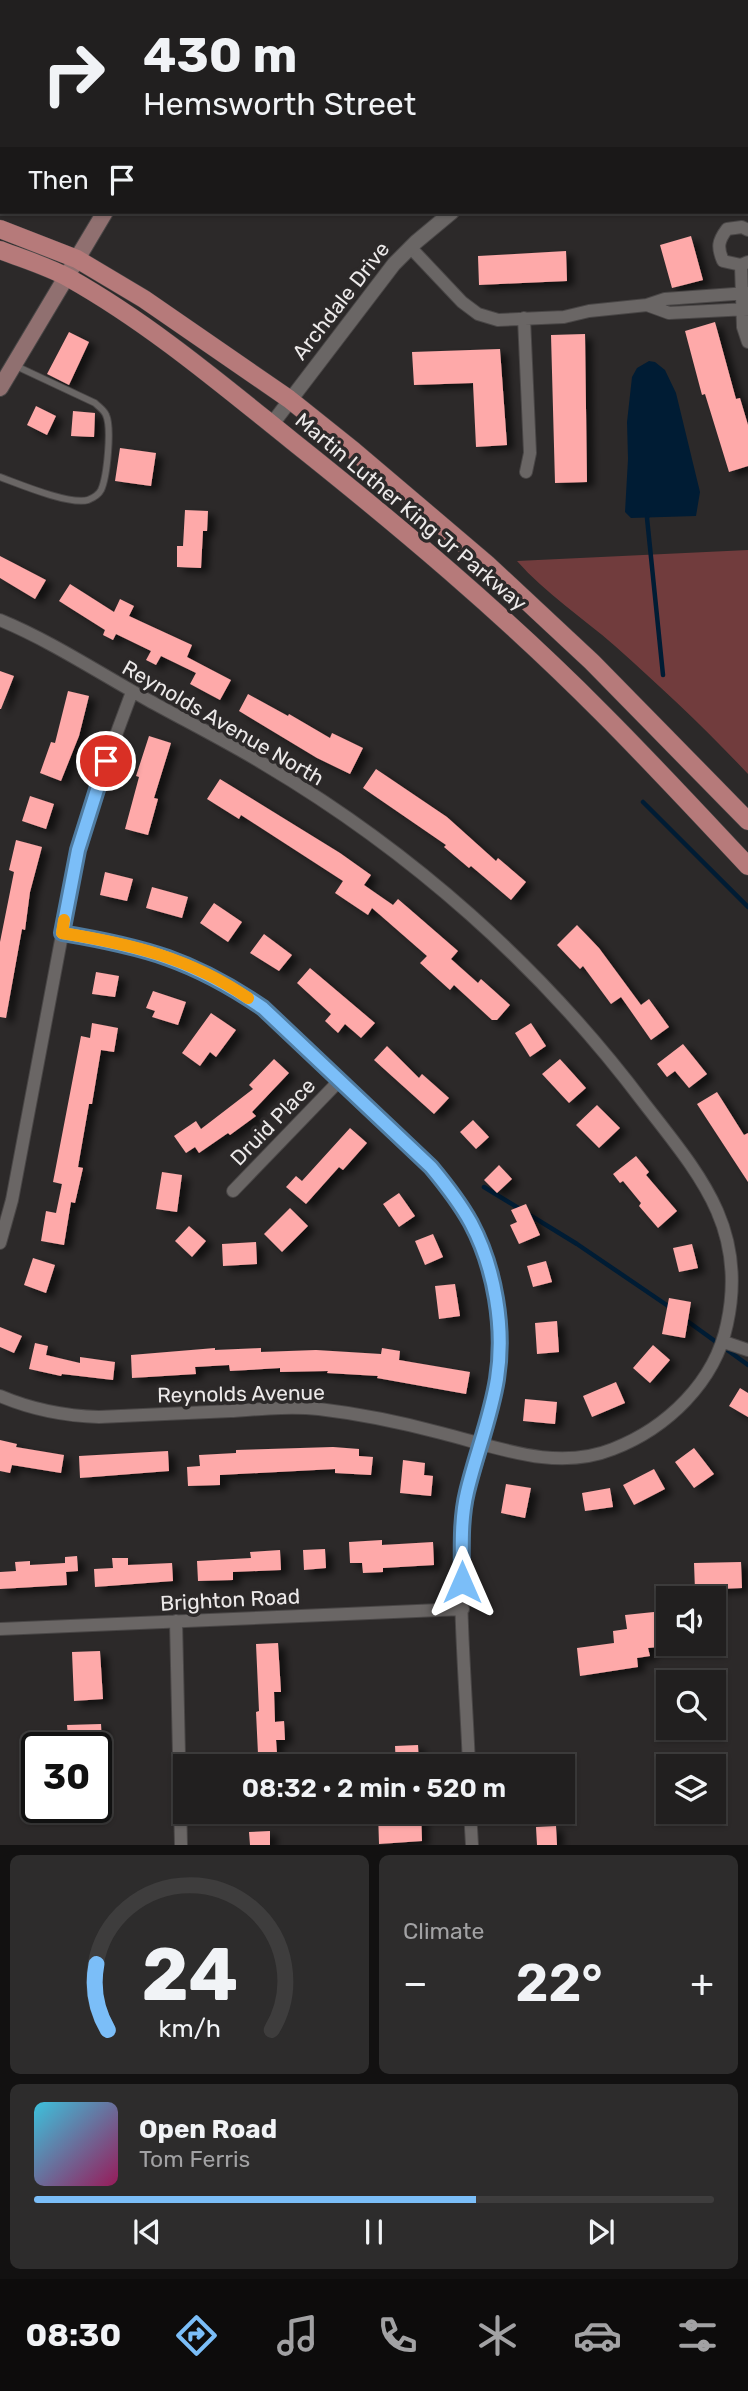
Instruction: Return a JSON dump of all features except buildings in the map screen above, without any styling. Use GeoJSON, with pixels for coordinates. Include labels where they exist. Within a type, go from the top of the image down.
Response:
{"type":"FeatureCollection","features":[{"type":"Feature","properties":{"kind":"main road"},"geometry":{"type":"LineString","coordinates":[[0,388],[104,214]]}},
{"type":"Feature","properties":{"kind":"main road","name":"Martin Luther King Jr Parkway"},"geometry":{"type":"LineString","coordinates":[[0,229],[77,259],[144,299],[289,399],[487,564],[592,662],[748,821]]}},
{"type":"Feature","properties":{"kind":"main road","name":"Martin Luther King Jr Parkway"},"geometry":{"type":"LineString","coordinates":[[0,250],[66,277],[156,334],[272,424],[432,555],[528,641],[682,794],[748,866]]}},
{"type":"Feature","properties":{"kind":"street","name":"Archdale Drive"},"geometry":{"type":"LineString","coordinates":[[272,424],[373,289],[410,247],[450,214]]}},
{"type":"Feature","properties":{"kind":"street"},"geometry":{"type":"LineString","coordinates":[[748,230],[742,227],[727,229],[719,240],[723,261],[745,263],[743,327],[748,342]]}},
{"type":"Feature","properties":{"kind":"street"},"geometry":{"type":"LineString","coordinates":[[410,247],[461,302],[478,314],[498,320],[564,317],[647,306],[664,299],[745,293]]}},
{"type":"Feature","properties":{"kind":"street"},"geometry":{"type":"LineString","coordinates":[[647,306],[669,313],[745,310]]}},
{"type":"Feature","properties":{"kind":"street"},"geometry":{"type":"LineString","coordinates":[[524,318],[530,453],[526,472]]}},
{"type":"Feature","properties":{"kind":"street","name":"Reynolds Avenue North"},"geometry":{"type":"LineString","coordinates":[[0,620],[41,640],[265,765],[387,847],[490,931],[541,981],[629,1082],[680,1149],[717,1206],[728,1239],[733,1291],[724,1342],[692,1394],[653,1429],[633,1441],[584,1458],[528,1456],[482,1443]]}},
{"type":"Feature","properties":{"kind":"street"},"geometry":{"type":"LineString","coordinates":[[0,1243],[12,1200],[62,933],[87,817],[132,692]]}},
{"type":"Feature","properties":{"kind":"street"},"geometry":{"type":"LineString","coordinates":[[62,933],[145,949],[204,971],[263,1008],[431,1167],[454,1195],[472,1225],[486,1261],[495,1299],[500,1340],[497,1378],[482,1443],[467,1491],[462,1525],[469,1754]]}},
{"type":"Feature","properties":{"kind":"street","name":"Druid Place"},"geometry":{"type":"LineString","coordinates":[[233,1191],[340,1080]]}},
{"type":"Feature","properties":{"kind":"street"},"geometry":{"type":"LineString","coordinates":[[724,1342],[748,1350]]}},
{"type":"Feature","properties":{"kind":"street","name":"Reynolds Avenue"},"geometry":{"type":"LineString","coordinates":[[0,1396],[44,1412],[71,1416],[312,1409],[365,1415],[482,1443]]}},
{"type":"Feature","properties":{"kind":"street","name":"Brighton Road"},"geometry":{"type":"LineString","coordinates":[[0,1629],[463,1609]]}},
{"type":"Feature","properties":{"kind":"street"},"geometry":{"type":"LineString","coordinates":[[176,1622],[181,1845]]}},
{"type":"Feature","properties":{"kind":"street"},"geometry":{"type":"LineString","coordinates":[[471,1824],[472,1845]]}},
{"type":"Feature","properties":{"kind":"lane"},"geometry":{"type":"LineString","coordinates":[[0,477],[56,497],[85,501],[101,490],[109,450],[107,416],[104,411],[95,404],[13,365]]}},
{"type":"Feature","properties":{"kind":"shaded area"},"geometry":{"type":"Polygon","coordinates":[[[748,550],[748,774],[649,677],[517,561],[748,550]]]}},
{"type":"Feature","properties":{"kind":"water"},"geometry":{"type":"Polygon","coordinates":[[[649,361],[665,370],[676,393],[700,492],[696,516],[631,518],[625,512],[627,422],[632,377],[637,368],[649,361]]]}},
{"type":"Feature","properties":{"kind":"waterway"},"geometry":{"type":"LineString","coordinates":[[649,513],[647,518],[663,675]]}},
{"type":"Feature","properties":{"kind":"waterway"},"geometry":{"type":"LineString","coordinates":[[643,802],[748,907]]}},
{"type":"Feature","properties":{"kind":"waterway"},"geometry":{"type":"LineString","coordinates":[[484,1187],[577,1244],[671,1308]]}},
{"type":"Feature","properties":{"kind":"waterway"},"geometry":{"type":"LineString","coordinates":[[683,1318],[748,1365]]}},
{"type":"Feature","properties":{"kind":"slow traffic"},"geometry":{"type":"LineString","coordinates":[[64,920],[62,933],[145,949],[178,960],[204,971],[248,998]]}},
{"type":"Feature","properties":{"kind":"route"},"geometry":{"type":"LineString","coordinates":[[106,761],[78,850],[62,933],[145,949],[178,960],[204,971],[263,1008],[431,1167],[454,1195],[472,1225],[486,1261],[495,1299],[500,1340],[497,1378],[482,1443],[467,1491],[462,1525],[462,1582]]}}]}
